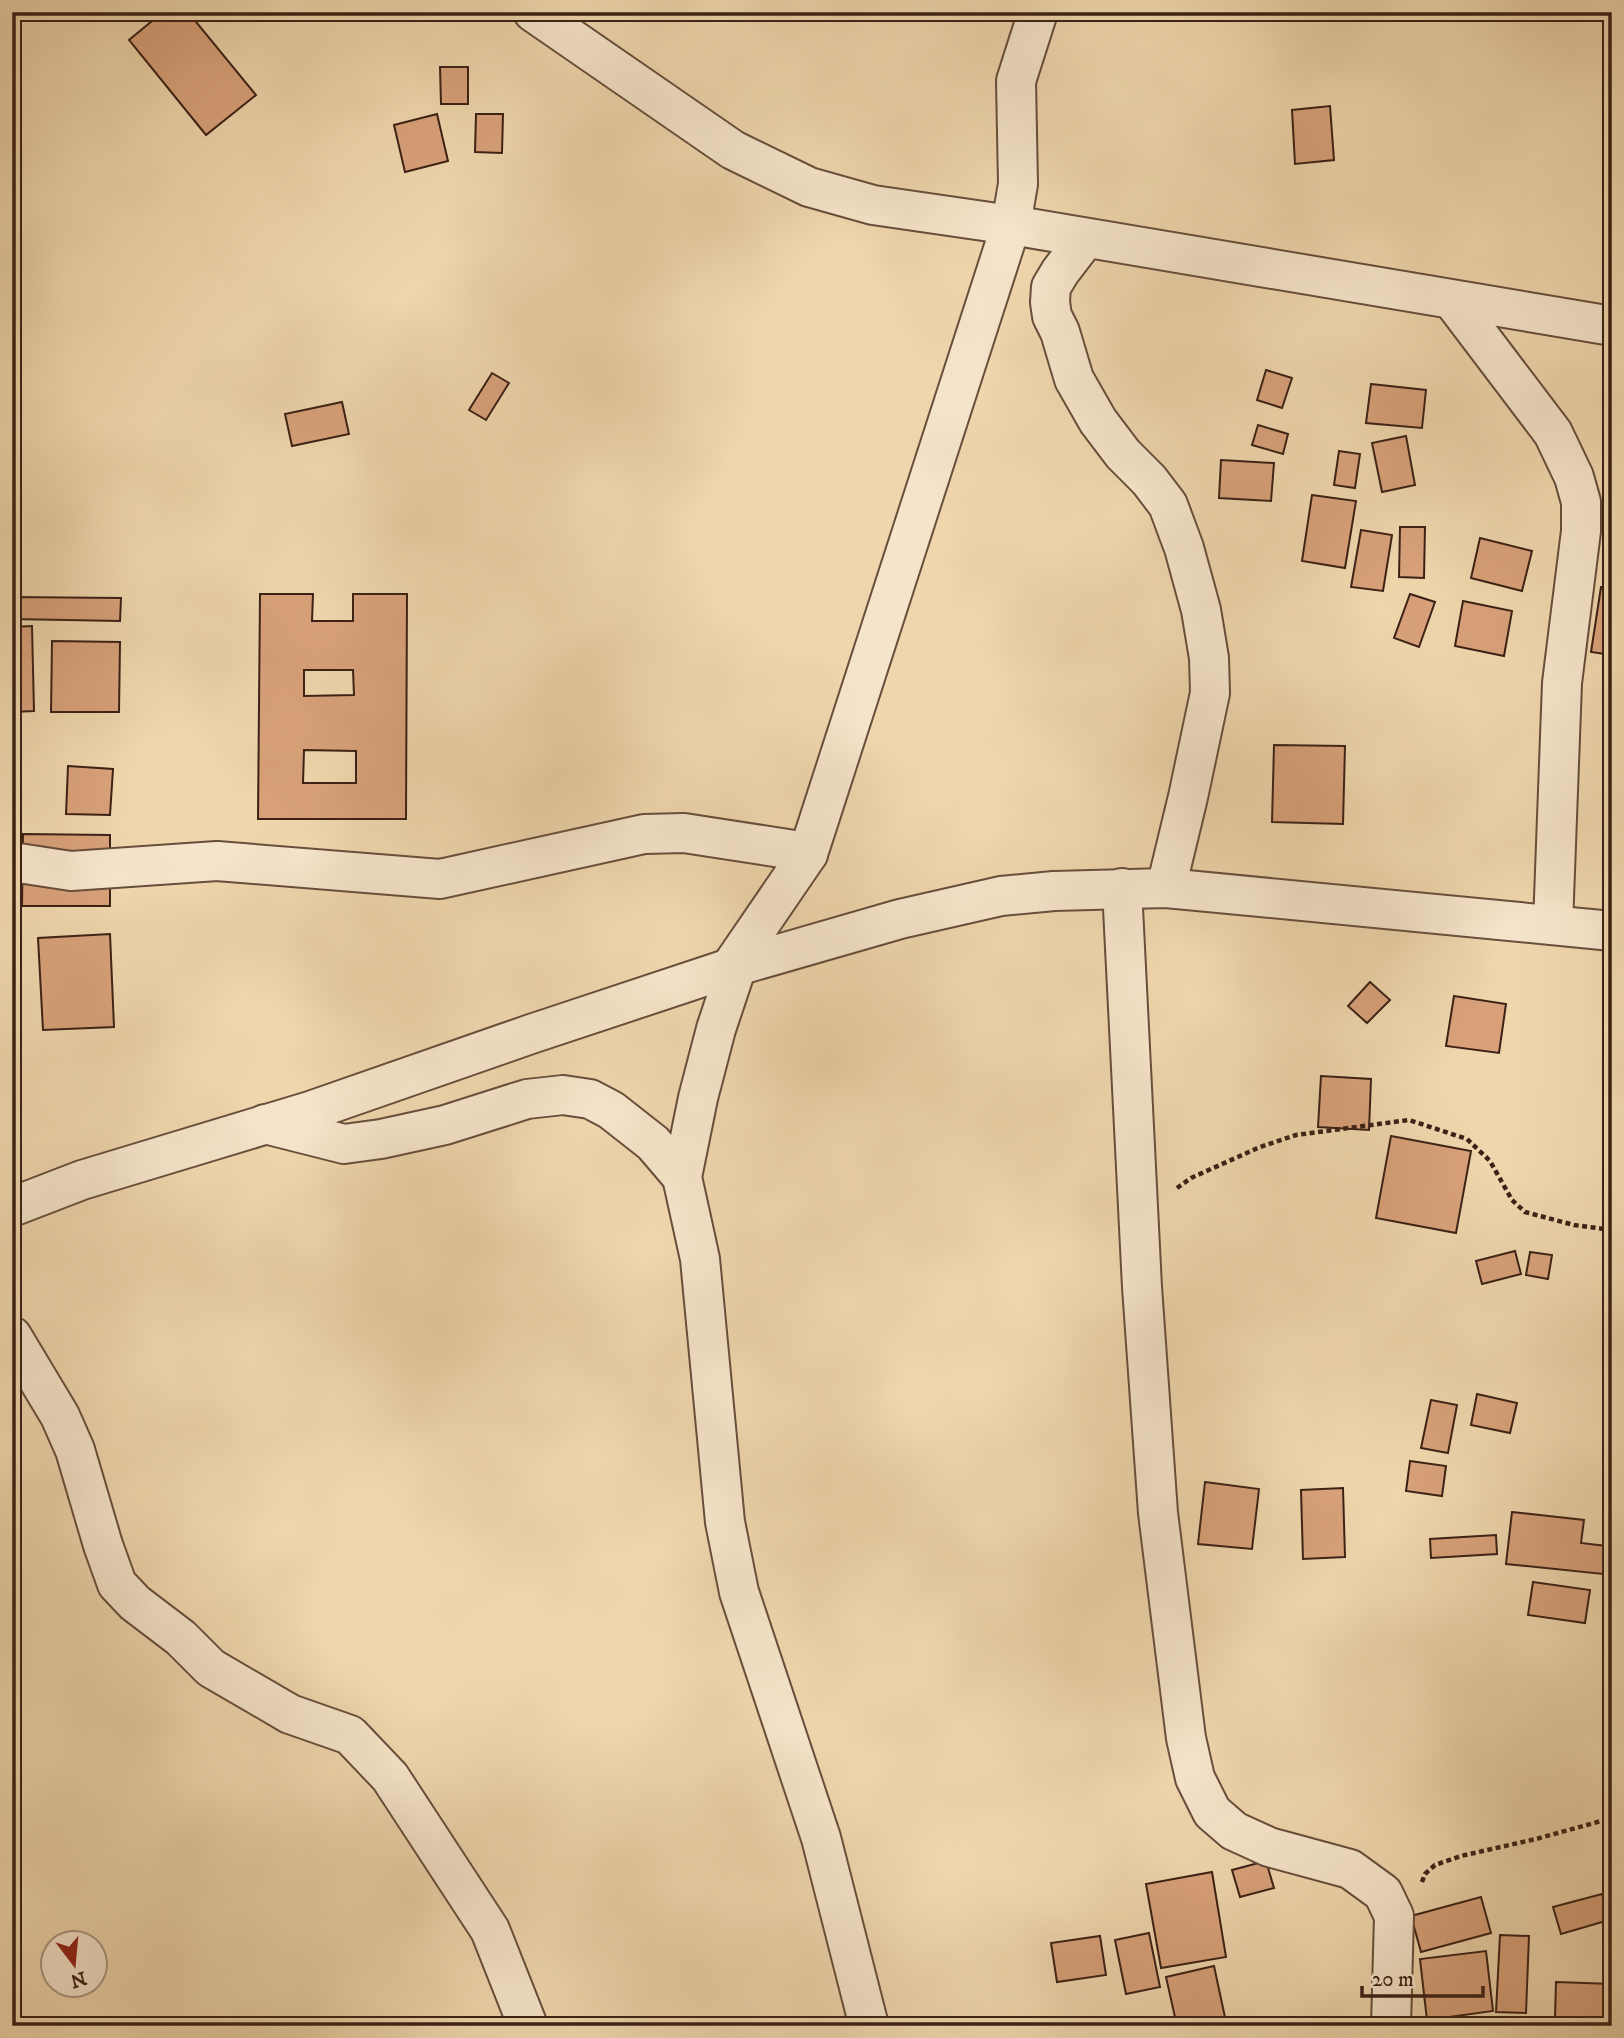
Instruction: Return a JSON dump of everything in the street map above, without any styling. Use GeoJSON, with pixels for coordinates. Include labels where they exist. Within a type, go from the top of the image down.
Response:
{"type":"FeatureCollection","features":[{"type":"Feature","properties":{"kind":"street"},"geometry":{"type":"LineString","coordinates":[[533,12],[733,150],[809,187],[873,205],[1011,225],[1612,326]]}},
{"type":"Feature","properties":{"kind":"street"},"geometry":{"type":"LineString","coordinates":[[869,2026],[821,1838],[739,1592],[725,1522],[700,1259],[682,1177],[691,1130],[733,967],[808,854],[1011,225],[1018,184],[1016,81],[1038,12]]}},
{"type":"Feature","properties":{"kind":"street"},"geometry":{"type":"LineString","coordinates":[[1086,238],[1052,287],[1052,316],[1060,332],[1074,379],[1098,421],[1168,505],[1184,548],[1201,610],[1209,658],[1210,693],[1166,888]]}},
{"type":"Feature","properties":{"kind":"street"},"geometry":{"type":"LineString","coordinates":[[1453,301],[1552,433],[1574,477],[1581,502],[1581,531],[1562,682],[1553,925]]}},
{"type":"Feature","properties":{"kind":"street"},"geometry":{"type":"LineString","coordinates":[[12,862],[71,871],[217,861],[440,879],[612,840],[644,834],[684,833],[808,854]]}},
{"type":"Feature","properties":{"kind":"street"},"geometry":{"type":"LineString","coordinates":[[1122,888],[1139,1227],[1158,1513],[1186,1738],[1195,1778],[1212,1812],[1234,1831],[1269,1847],[1350,1869],[1383,1893],[1394,1916],[1391,2026]]}},
{"type":"Feature","properties":{"kind":"street"},"geometry":{"type":"LineString","coordinates":[[12,1207],[82,1180],[310,1111],[733,967],[900,919],[1001,896],[1054,891],[1166,888],[1612,931]]}},
{"type":"Feature","properties":{"kind":"street"},"geometry":{"type":"LineString","coordinates":[[265,1124],[344,1144],[445,1125],[527,1099],[564,1095],[590,1099],[611,1110],[653,1143],[682,1177]]}},
{"type":"Feature","properties":{"kind":"street"},"geometry":{"type":"LineString","coordinates":[[12,1336],[60,1416],[75,1450],[117,1584],[135,1603],[181,1638],[211,1668],[290,1714],[350,1735],[390,1777],[490,1930],[527,2026]]}},
{"type":"Feature","properties":{"kind":"path"},"geometry":{"type":"LineString","coordinates":[[1139,1227],[1170,1192],[1191,1178],[1260,1147],[1296,1135],[1409,1120],[1466,1139],[1490,1161],[1512,1200],[1525,1212],[1612,1230]]}},
{"type":"Feature","properties":{"kind":"path"},"geometry":{"type":"LineString","coordinates":[[1420,1886],[1425,1874],[1435,1865],[1612,1818]]}},
{"type":"Feature","properties":{"kind":"building"},"geometry":{"type":"Polygon","coordinates":[[[163,12],[188,12],[256,95],[206,135],[129,40],[163,12]]]}},
{"type":"Feature","properties":{"kind":"building"},"geometry":{"type":"Polygon","coordinates":[[[440,67],[468,67],[468,104],[441,104],[440,67]]]}},
{"type":"Feature","properties":{"kind":"building"},"geometry":{"type":"Polygon","coordinates":[[[1330,106],[1334,160],[1295,164],[1292,110],[1330,106]]]}},
{"type":"Feature","properties":{"kind":"building"},"geometry":{"type":"Polygon","coordinates":[[[437,114],[448,161],[405,172],[394,125],[437,114]]]}},
{"type":"Feature","properties":{"kind":"building"},"geometry":{"type":"Polygon","coordinates":[[[476,114],[503,114],[502,153],[475,152],[476,114]]]}},
{"type":"Feature","properties":{"kind":"building"},"geometry":{"type":"Polygon","coordinates":[[[1266,370],[1292,378],[1282,408],[1257,400],[1266,370]]]}},
{"type":"Feature","properties":{"kind":"building"},"geometry":{"type":"Polygon","coordinates":[[[492,373],[509,383],[486,420],[469,410],[492,373]]]}},
{"type":"Feature","properties":{"kind":"building"},"geometry":{"type":"Polygon","coordinates":[[[1371,384],[1426,390],[1422,428],[1366,423],[1371,384]]]}},
{"type":"Feature","properties":{"kind":"building"},"geometry":{"type":"Polygon","coordinates":[[[342,402],[349,434],[292,446],[285,414],[342,402]]]}},
{"type":"Feature","properties":{"kind":"building"},"geometry":{"type":"Polygon","coordinates":[[[1258,425],[1288,434],[1283,454],[1252,445],[1258,425]]]}},
{"type":"Feature","properties":{"kind":"building"},"geometry":{"type":"Polygon","coordinates":[[[1406,436],[1415,485],[1382,492],[1372,443],[1406,436]]]}},
{"type":"Feature","properties":{"kind":"building"},"geometry":{"type":"Polygon","coordinates":[[[1339,451],[1360,454],[1355,488],[1334,485],[1339,451]]]}},
{"type":"Feature","properties":{"kind":"building"},"geometry":{"type":"Polygon","coordinates":[[[1221,460],[1274,463],[1271,501],[1219,498],[1221,460]]]}},
{"type":"Feature","properties":{"kind":"building"},"geometry":{"type":"Polygon","coordinates":[[[1312,495],[1356,501],[1345,568],[1302,561],[1312,495]]]}},
{"type":"Feature","properties":{"kind":"building"},"geometry":{"type":"Polygon","coordinates":[[[12,504],[17,504],[17,550],[12,550],[12,504]]]}},
{"type":"Feature","properties":{"kind":"building"},"geometry":{"type":"Polygon","coordinates":[[[1400,527],[1425,527],[1424,578],[1399,577],[1400,527]]]}},
{"type":"Feature","properties":{"kind":"building"},"geometry":{"type":"Polygon","coordinates":[[[1361,530],[1392,535],[1383,591],[1351,587],[1361,530]]]}},
{"type":"Feature","properties":{"kind":"building"},"geometry":{"type":"Polygon","coordinates":[[[1480,538],[1532,551],[1522,591],[1471,578],[1480,538]]]}},
{"type":"Feature","properties":{"kind":"building"},"geometry":{"type":"Polygon","coordinates":[[[1612,540],[1612,572],[1607,571],[1612,540]]]}},
{"type":"Feature","properties":{"kind":"building"},"geometry":{"type":"Polygon","coordinates":[[[1601,587],[1612,588],[1612,655],[1591,652],[1601,587]]]}},
{"type":"Feature","properties":{"kind":"building"},"geometry":{"type":"Polygon","coordinates":[[[260,594],[313,594],[312,621],[353,621],[353,594],[407,594],[406,819],[258,819],[260,594]],[[304,670],[304,696],[354,695],[353,670],[304,670]],[[304,750],[303,783],[356,783],[356,751],[304,750]]]}},
{"type":"Feature","properties":{"kind":"building"},"geometry":{"type":"Polygon","coordinates":[[[1410,594],[1435,602],[1419,647],[1394,638],[1410,594]]]}},
{"type":"Feature","properties":{"kind":"building"},"geometry":{"type":"Polygon","coordinates":[[[12,597],[121,598],[120,621],[12,619],[12,597]]]}},
{"type":"Feature","properties":{"kind":"building"},"geometry":{"type":"Polygon","coordinates":[[[1463,601],[1512,611],[1504,656],[1455,646],[1463,601]]]}},
{"type":"Feature","properties":{"kind":"building"},"geometry":{"type":"Polygon","coordinates":[[[32,626],[34,711],[12,712],[12,627],[32,626]]]}},
{"type":"Feature","properties":{"kind":"building"},"geometry":{"type":"Polygon","coordinates":[[[52,641],[120,642],[119,712],[51,712],[52,641]]]}},
{"type":"Feature","properties":{"kind":"building"},"geometry":{"type":"Polygon","coordinates":[[[1274,745],[1345,746],[1343,824],[1272,822],[1274,745]]]}},
{"type":"Feature","properties":{"kind":"building"},"geometry":{"type":"Polygon","coordinates":[[[68,766],[113,769],[110,815],[66,814],[68,766]]]}},
{"type":"Feature","properties":{"kind":"building"},"geometry":{"type":"Polygon","coordinates":[[[23,834],[110,835],[110,906],[22,906],[23,834]]]}},
{"type":"Feature","properties":{"kind":"building"},"geometry":{"type":"Polygon","coordinates":[[[110,934],[114,1027],[43,1030],[38,938],[110,934]]]}},
{"type":"Feature","properties":{"kind":"building"},"geometry":{"type":"Polygon","coordinates":[[[1612,980],[1612,1021],[1604,1019],[1612,980]]]}},
{"type":"Feature","properties":{"kind":"building"},"geometry":{"type":"Polygon","coordinates":[[[1370,982],[1390,1000],[1367,1023],[1348,1006],[1370,982]]]}},
{"type":"Feature","properties":{"kind":"building"},"geometry":{"type":"Polygon","coordinates":[[[1454,996],[1506,1004],[1499,1053],[1446,1046],[1454,996]]]}},
{"type":"Feature","properties":{"kind":"building"},"geometry":{"type":"Polygon","coordinates":[[[1321,1076],[1371,1079],[1369,1130],[1318,1127],[1321,1076]]]}},
{"type":"Feature","properties":{"kind":"building"},"geometry":{"type":"Polygon","coordinates":[[[1391,1136],[1471,1151],[1456,1233],[1376,1218],[1391,1136]]]}},
{"type":"Feature","properties":{"kind":"building"},"geometry":{"type":"Polygon","coordinates":[[[1515,1251],[1521,1274],[1482,1284],[1476,1261],[1515,1251]]]}},
{"type":"Feature","properties":{"kind":"building"},"geometry":{"type":"Polygon","coordinates":[[[1530,1252],[1552,1255],[1548,1279],[1526,1275],[1530,1252]]]}},
{"type":"Feature","properties":{"kind":"building"},"geometry":{"type":"Polygon","coordinates":[[[1477,1394],[1517,1403],[1510,1433],[1471,1425],[1477,1394]]]}},
{"type":"Feature","properties":{"kind":"building"},"geometry":{"type":"Polygon","coordinates":[[[1431,1400],[1457,1405],[1448,1453],[1421,1448],[1431,1400]]]}},
{"type":"Feature","properties":{"kind":"building"},"geometry":{"type":"Polygon","coordinates":[[[1410,1461],[1446,1466],[1442,1496],[1406,1491],[1410,1461]]]}},
{"type":"Feature","properties":{"kind":"building"},"geometry":{"type":"Polygon","coordinates":[[[1205,1482],[1259,1489],[1252,1549],[1198,1544],[1205,1482]]]}},
{"type":"Feature","properties":{"kind":"building"},"geometry":{"type":"Polygon","coordinates":[[[1343,1488],[1345,1557],[1303,1559],[1301,1490],[1343,1488]]]}},
{"type":"Feature","properties":{"kind":"building"},"geometry":{"type":"Polygon","coordinates":[[[1512,1512],[1584,1520],[1581,1543],[1606,1546],[1603,1574],[1506,1564],[1512,1512]]]}},
{"type":"Feature","properties":{"kind":"building"},"geometry":{"type":"Polygon","coordinates":[[[1496,1535],[1497,1554],[1431,1558],[1430,1539],[1496,1535]]]}},
{"type":"Feature","properties":{"kind":"building"},"geometry":{"type":"Polygon","coordinates":[[[1533,1582],[1590,1590],[1585,1623],[1528,1615],[1533,1582]]]}},
{"type":"Feature","properties":{"kind":"building"},"geometry":{"type":"Polygon","coordinates":[[[1266,1861],[1274,1888],[1240,1897],[1232,1870],[1266,1861]]]}},
{"type":"Feature","properties":{"kind":"building"},"geometry":{"type":"Polygon","coordinates":[[[1212,1872],[1226,1957],[1161,1968],[1146,1884],[1212,1872]]]}},
{"type":"Feature","properties":{"kind":"building"},"geometry":{"type":"Polygon","coordinates":[[[1602,1894],[1609,1920],[1561,1934],[1553,1907],[1602,1894]]]}},
{"type":"Feature","properties":{"kind":"building"},"geometry":{"type":"Polygon","coordinates":[[[1481,1897],[1491,1933],[1421,1952],[1411,1916],[1481,1897]]]}},
{"type":"Feature","properties":{"kind":"building"},"geometry":{"type":"Polygon","coordinates":[[[1149,1933],[1160,1987],[1126,1994],[1115,1940],[1149,1933]]]}},
{"type":"Feature","properties":{"kind":"building"},"geometry":{"type":"Polygon","coordinates":[[[1500,1935],[1529,1936],[1526,2013],[1496,2012],[1500,1935]]]}},
{"type":"Feature","properties":{"kind":"building"},"geometry":{"type":"Polygon","coordinates":[[[1100,1936],[1106,1975],[1057,1982],[1051,1943],[1100,1936]]]}},
{"type":"Feature","properties":{"kind":"building"},"geometry":{"type":"Polygon","coordinates":[[[1486,1951],[1493,2011],[1427,2020],[1420,1959],[1486,1951]]]}},
{"type":"Feature","properties":{"kind":"building"},"geometry":{"type":"Polygon","coordinates":[[[1214,1966],[1226,2022],[1210,2026],[1177,2026],[1166,1977],[1214,1966]]]}},
{"type":"Feature","properties":{"kind":"building"},"geometry":{"type":"Polygon","coordinates":[[[1556,1982],[1612,1984],[1612,2020],[1555,2018],[1556,1982]]]}},
{"type":"Feature","properties":{"kind":"building"},"geometry":{"type":"Polygon","coordinates":[[[1114,2020],[1157,2020],[1157,2026],[1114,2026],[1114,2020]]]}}]}
